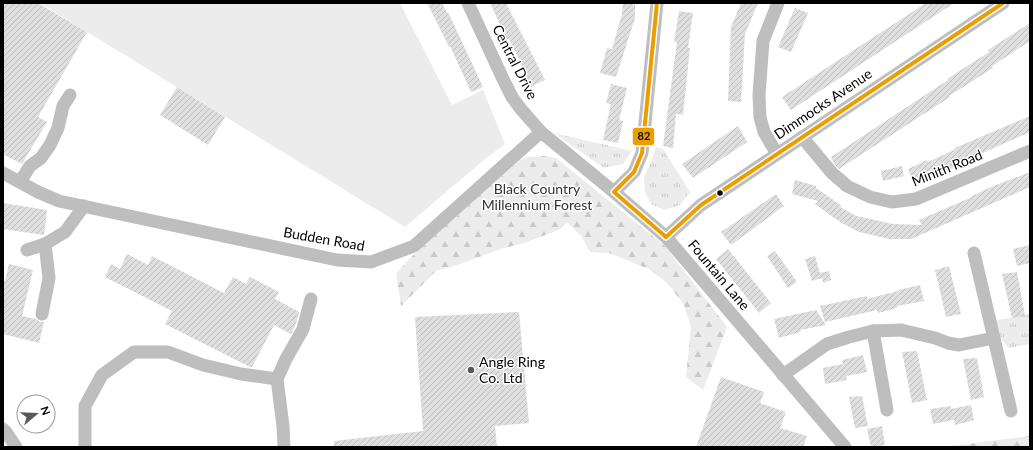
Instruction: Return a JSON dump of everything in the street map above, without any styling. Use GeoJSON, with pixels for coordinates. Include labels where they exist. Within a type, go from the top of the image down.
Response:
{"type":"FeatureCollection","features":[{"type":"Feature","properties":{"kind":"street","name":"Central Drive"},"geometry":{"type":"LineString","coordinates":[[468,3],[512,97],[520,108],[541,132],[614,192]]}},
{"type":"Feature","properties":{"kind":"street"},"geometry":{"type":"LineString","coordinates":[[614,192],[634,172],[642,153],[657,3]]}},
{"type":"Feature","properties":{"kind":"street"},"geometry":{"type":"LineString","coordinates":[[777,154],[764,132],[760,117],[759,95],[763,41],[778,3]]}},
{"type":"Feature","properties":{"kind":"street","name":"Dimmocks Avenue"},"geometry":{"type":"LineString","coordinates":[[666,237],[702,205],[1002,3]]}},
{"type":"Feature","properties":{"kind":"street"},"geometry":{"type":"LineString","coordinates":[[20,182],[30,166],[41,158],[50,145],[58,128],[63,106],[70,95]]}},
{"type":"Feature","properties":{"kind":"street","name":"Budden Road"},"geometry":{"type":"LineString","coordinates":[[3,173],[38,192],[59,201],[337,260],[371,262],[414,246],[541,132]]}},
{"type":"Feature","properties":{"kind":"street","name":"Minith Road"},"geometry":{"type":"LineString","coordinates":[[802,137],[832,173],[847,186],[870,197],[892,202],[916,200],[1030,151]]}},
{"type":"Feature","properties":{"kind":"street","name":"Fountain Lane"},"geometry":{"type":"LineString","coordinates":[[614,192],[666,237],[845,447]]}},
{"type":"Feature","properties":{"kind":"street"},"geometry":{"type":"LineString","coordinates":[[27,250],[45,244],[65,232],[84,206]]}},
{"type":"Feature","properties":{"kind":"street"},"geometry":{"type":"LineString","coordinates":[[42,314],[49,278],[45,244]]}},
{"type":"Feature","properties":{"kind":"street"},"geometry":{"type":"LineString","coordinates":[[974,253],[1011,411]]}},
{"type":"Feature","properties":{"kind":"street"},"geometry":{"type":"LineString","coordinates":[[284,447],[283,426],[276,379],[303,329],[311,299]]}},
{"type":"Feature","properties":{"kind":"street"},"geometry":{"type":"LineString","coordinates":[[783,375],[827,344],[873,331],[901,330],[959,345],[994,338]]}},
{"type":"Feature","properties":{"kind":"street"},"geometry":{"type":"LineString","coordinates":[[873,331],[887,410]]}},
{"type":"Feature","properties":{"kind":"street"},"geometry":{"type":"LineString","coordinates":[[85,447],[85,406],[102,375],[134,352],[168,352],[203,365],[241,374],[276,379]]}},
{"type":"Feature","properties":{"kind":"street"},"geometry":{"type":"LineString","coordinates":[[3,429],[16,447]]}},
{"type":"Feature","properties":{"kind":"green space"},"geometry":{"type":"Polygon","coordinates":[[[40,3],[400,3],[452,105],[483,90],[505,144],[485,159],[405,227],[40,3]]]}},
{"type":"Feature","properties":{"kind":"green space"},"geometry":{"type":"Polygon","coordinates":[[[554,133],[632,151],[623,164],[604,168],[554,133]]]}},
{"type":"Feature","properties":{"kind":"green space"},"geometry":{"type":"Polygon","coordinates":[[[656,147],[663,149],[690,192],[680,205],[665,210],[651,204],[645,192],[644,177],[656,147]]]}},
{"type":"Feature","properties":{"kind":"green space","name":"Black Country Millennium Forest"},"geometry":{"type":"Polygon","coordinates":[[[543,156],[556,158],[665,246],[727,327],[703,390],[686,377],[691,326],[683,303],[666,282],[649,269],[609,253],[590,252],[581,236],[567,222],[561,229],[524,243],[504,248],[436,271],[401,306],[396,274],[409,259],[520,160],[528,157],[543,156]]]}},
{"type":"Feature","properties":{"kind":"green space"},"geometry":{"type":"Polygon","coordinates":[[[1030,314],[1030,344],[1008,348],[993,325],[993,321],[1030,314]]]}},
{"type":"Feature","properties":{"kind":"green space"},"geometry":{"type":"Polygon","coordinates":[[[1030,436],[1030,447],[943,447],[1030,436]]]}},
{"type":"Feature","properties":{"kind":"building"},"geometry":{"type":"Polygon","coordinates":[[[3,3],[38,3],[87,32],[38,117],[47,122],[22,164],[3,154],[3,3]]]}},
{"type":"Feature","properties":{"kind":"building"},"geometry":{"type":"Polygon","coordinates":[[[427,3],[442,3],[447,13],[448,12],[483,87],[471,92],[450,46],[449,47],[427,3]]]}},
{"type":"Feature","properties":{"kind":"building"},"geometry":{"type":"Polygon","coordinates":[[[490,3],[506,3],[545,80],[530,87],[521,68],[523,67],[509,39],[507,39],[490,3]]]}},
{"type":"Feature","properties":{"kind":"building"},"geometry":{"type":"Polygon","coordinates":[[[623,3],[635,3],[635,18],[616,77],[600,73],[607,48],[612,49],[622,14],[623,3]]]}},
{"type":"Feature","properties":{"kind":"building"},"geometry":{"type":"Polygon","coordinates":[[[741,3],[758,3],[745,34],[741,102],[728,101],[731,27],[741,3]]]}},
{"type":"Feature","properties":{"kind":"building"},"geometry":{"type":"Polygon","coordinates":[[[926,3],[954,3],[791,110],[782,97],[926,3]]]}},
{"type":"Feature","properties":{"kind":"building"},"geometry":{"type":"Polygon","coordinates":[[[795,8],[808,13],[791,52],[778,47],[795,8]]]}},
{"type":"Feature","properties":{"kind":"building"},"geometry":{"type":"Polygon","coordinates":[[[679,11],[693,13],[688,48],[690,48],[683,115],[676,114],[673,148],[663,146],[677,42],[674,42],[679,11]]]}},
{"type":"Feature","properties":{"kind":"building"},"geometry":{"type":"Polygon","coordinates":[[[1030,23],[1030,41],[992,66],[993,68],[839,169],[835,165],[831,157],[948,80],[947,79],[989,52],[988,50],[1030,23]]]}},
{"type":"Feature","properties":{"kind":"building"},"geometry":{"type":"Polygon","coordinates":[[[611,84],[627,88],[619,120],[623,121],[618,143],[603,140],[611,104],[606,103],[611,84]]]}},
{"type":"Feature","properties":{"kind":"building"},"geometry":{"type":"Polygon","coordinates":[[[177,87],[225,117],[208,145],[160,115],[177,87]]]}},
{"type":"Feature","properties":{"kind":"building"},"geometry":{"type":"Polygon","coordinates":[[[1030,116],[1030,132],[958,164],[959,166],[939,174],[939,172],[914,184],[908,169],[927,160],[928,162],[956,149],[955,148],[1030,116]]]}},
{"type":"Feature","properties":{"kind":"building"},"geometry":{"type":"Polygon","coordinates":[[[738,126],[747,142],[693,178],[682,164],[738,126]]]}},
{"type":"Feature","properties":{"kind":"building"},"geometry":{"type":"Polygon","coordinates":[[[902,166],[904,176],[883,181],[881,171],[902,166]]]}},
{"type":"Feature","properties":{"kind":"building"},"geometry":{"type":"Polygon","coordinates":[[[1030,172],[1030,187],[911,239],[889,239],[859,232],[840,222],[815,204],[818,201],[792,194],[795,180],[816,186],[816,188],[842,206],[840,207],[856,216],[893,224],[922,225],[919,220],[991,187],[1030,172]]]}},
{"type":"Feature","properties":{"kind":"building"},"geometry":{"type":"Polygon","coordinates":[[[776,194],[784,206],[731,245],[721,232],[776,194]]]}},
{"type":"Feature","properties":{"kind":"building"},"geometry":{"type":"Polygon","coordinates":[[[3,203],[47,210],[44,235],[3,229],[3,203]]]}},
{"type":"Feature","properties":{"kind":"building"},"geometry":{"type":"Polygon","coordinates":[[[1030,245],[1030,263],[1017,266],[1013,249],[1030,245]]]}},
{"type":"Feature","properties":{"kind":"building"},"geometry":{"type":"Polygon","coordinates":[[[728,249],[771,303],[759,313],[716,259],[728,249]]]}},
{"type":"Feature","properties":{"kind":"building"},"geometry":{"type":"Polygon","coordinates":[[[775,251],[797,282],[788,288],[767,256],[775,251]]]}},
{"type":"Feature","properties":{"kind":"building"},"geometry":{"type":"Polygon","coordinates":[[[127,254],[148,265],[152,256],[224,293],[233,277],[246,284],[250,277],[279,292],[275,299],[299,312],[296,324],[291,334],[274,325],[252,367],[250,367],[165,324],[172,311],[105,277],[111,264],[120,269],[127,254]]]}},
{"type":"Feature","properties":{"kind":"building"},"geometry":{"type":"Polygon","coordinates":[[[815,256],[820,273],[829,271],[831,280],[823,283],[822,278],[812,281],[805,259],[815,256]]]}},
{"type":"Feature","properties":{"kind":"building"},"geometry":{"type":"Polygon","coordinates":[[[9,264],[33,270],[22,316],[44,322],[39,343],[3,334],[3,281],[5,281],[9,264]]]}},
{"type":"Feature","properties":{"kind":"building"},"geometry":{"type":"Polygon","coordinates":[[[949,266],[961,314],[946,317],[935,270],[949,266]]]}},
{"type":"Feature","properties":{"kind":"building"},"geometry":{"type":"Polygon","coordinates":[[[1017,272],[1025,316],[1012,318],[1002,274],[1017,272]]]}},
{"type":"Feature","properties":{"kind":"building"},"geometry":{"type":"Polygon","coordinates":[[[920,285],[924,301],[897,306],[897,308],[878,313],[877,310],[825,322],[820,306],[867,296],[867,299],[920,285]]]}},
{"type":"Feature","properties":{"kind":"building"},"geometry":{"type":"Polygon","coordinates":[[[816,310],[826,325],[800,330],[801,332],[779,338],[774,319],[816,310]]]}},
{"type":"Feature","properties":{"kind":"building","name":"Angle Ring Co. Ltd"},"geometry":{"type":"Polygon","coordinates":[[[519,312],[529,423],[495,426],[497,447],[334,447],[334,441],[423,431],[415,317],[519,312]]]}},
{"type":"Feature","properties":{"kind":"building"},"geometry":{"type":"Polygon","coordinates":[[[917,351],[927,400],[912,403],[902,352],[917,351]]]}},
{"type":"Feature","properties":{"kind":"building"},"geometry":{"type":"Polygon","coordinates":[[[863,355],[867,372],[846,376],[847,380],[825,384],[823,368],[843,364],[842,360],[863,355]]]}},
{"type":"Feature","properties":{"kind":"building"},"geometry":{"type":"Polygon","coordinates":[[[977,358],[984,397],[971,400],[963,359],[977,358]]]}},
{"type":"Feature","properties":{"kind":"building"},"geometry":{"type":"Polygon","coordinates":[[[721,377],[764,392],[760,403],[786,412],[780,428],[807,436],[803,447],[696,447],[721,377]]]}},
{"type":"Feature","properties":{"kind":"building"},"geometry":{"type":"Polygon","coordinates":[[[862,396],[868,426],[855,428],[849,397],[862,396]]]}},
{"type":"Feature","properties":{"kind":"building"},"geometry":{"type":"Polygon","coordinates":[[[971,405],[974,420],[955,425],[954,420],[933,424],[930,409],[951,406],[951,409],[971,405]]]}},
{"type":"Feature","properties":{"kind":"building"},"geometry":{"type":"Polygon","coordinates":[[[882,426],[885,445],[871,447],[867,429],[882,426]]]}},
{"type":"Feature","properties":{"kind":"transit line","name":"82"},"geometry":{"type":"LineString","coordinates":[[657,3],[642,153],[634,172],[614,192],[666,237]]}},
{"type":"Feature","properties":{"kind":"transit line","name":"82"},"geometry":{"type":"LineString","coordinates":[[666,237],[701,205],[1003,3]]}},
{"type":"Feature","properties":{"kind":"place","name":"Angle Ring Co. Ltd"},"geometry":{"type":"Point","coordinates":[471,370]}}]}
